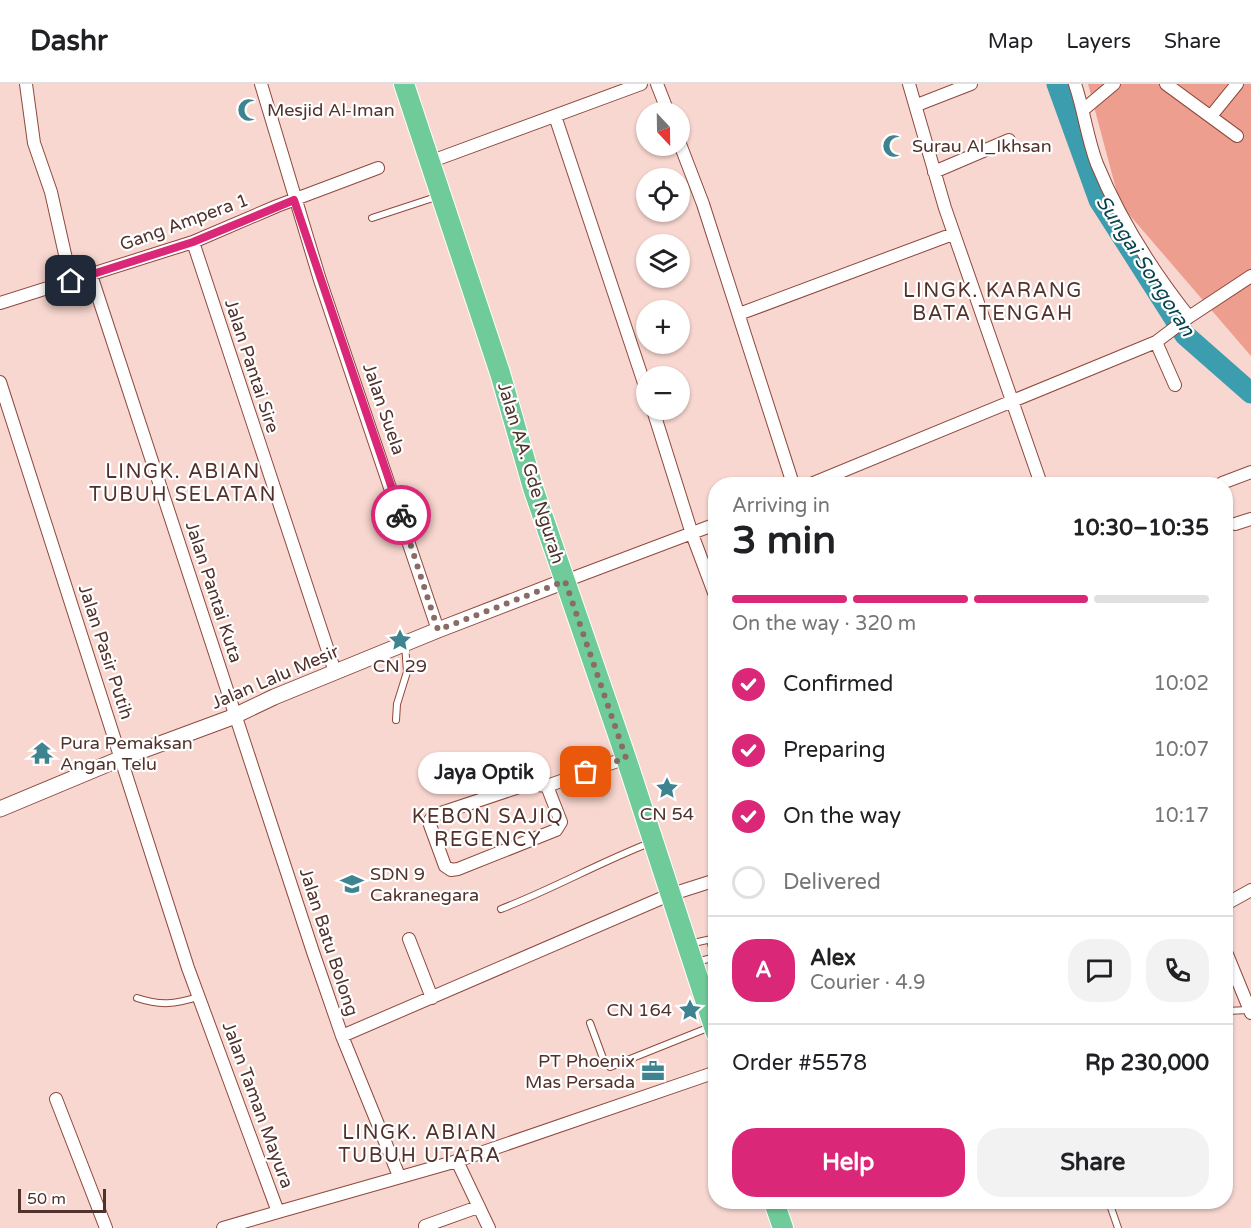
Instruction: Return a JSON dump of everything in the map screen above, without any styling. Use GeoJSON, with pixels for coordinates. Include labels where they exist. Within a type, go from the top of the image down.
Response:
{"type":"FeatureCollection","features":[{"type":"Feature","properties":{"kind":"main road","name":"Jalan AA. Gde Ngurah"},"geometry":{"type":"LineString","coordinates":[[404,84],[432,161],[500,374],[533,488],[626,758],[708,1011]]}},
{"type":"Feature","properties":{"kind":"main road"},"geometry":{"type":"LineString","coordinates":[[776,1209],[783,1228]]}},
{"type":"Feature","properties":{"kind":"street"},"geometry":{"type":"LineString","coordinates":[[26,84],[34,143],[51,192],[71,281]]}},
{"type":"Feature","properties":{"kind":"street","name":"Jalan Suela"},"geometry":{"type":"LineString","coordinates":[[261,84],[294,200],[438,630]]}},
{"type":"Feature","properties":{"kind":"street"},"geometry":{"type":"LineString","coordinates":[[432,161],[641,84]]}},
{"type":"Feature","properties":{"kind":"street"},"geometry":{"type":"LineString","coordinates":[[657,84],[665,102]]}},
{"type":"Feature","properties":{"kind":"street"},"geometry":{"type":"LineString","coordinates":[[909,84],[953,234],[1038,477]]}},
{"type":"Feature","properties":{"kind":"street"},"geometry":{"type":"LineString","coordinates":[[917,105],[971,84]]}},
{"type":"Feature","properties":{"kind":"street"},"geometry":{"type":"LineString","coordinates":[[1074,84],[1096,161],[1120,215],[1186,319]]}},
{"type":"Feature","properties":{"kind":"street"},"geometry":{"type":"LineString","coordinates":[[1083,110],[1114,84]]}},
{"type":"Feature","properties":{"kind":"street"},"geometry":{"type":"LineString","coordinates":[[1166,84],[1237,136]]}},
{"type":"Feature","properties":{"kind":"street"},"geometry":{"type":"LineString","coordinates":[[1211,116],[1237,84]]}},
{"type":"Feature","properties":{"kind":"street"},"geometry":{"type":"LineString","coordinates":[[555,116],[638,366]]}},
{"type":"Feature","properties":{"kind":"street"},"geometry":{"type":"LineString","coordinates":[[934,172],[1009,140]]}},
{"type":"Feature","properties":{"kind":"street"},"geometry":{"type":"LineString","coordinates":[[685,156],[703,204],[791,477]]}},
{"type":"Feature","properties":{"kind":"street","name":"Gang Ampera 1"},"geometry":{"type":"LineString","coordinates":[[0,303],[193,242],[378,168]]}},
{"type":"Feature","properties":{"kind":"street"},"geometry":{"type":"LineString","coordinates":[[739,314],[953,234]]}},
{"type":"Feature","properties":{"kind":"street","name":"Jalan Pantai Sire"},"geometry":{"type":"LineString","coordinates":[[193,242],[334,672]]}},
{"type":"Feature","properties":{"kind":"street","name":"Jalan Pantai Kuta"},"geometry":{"type":"LineString","coordinates":[[91,275],[235,715]]}},
{"type":"Feature","properties":{"kind":"street"},"geometry":{"type":"LineString","coordinates":[[828,477],[1161,339],[1186,319],[1251,276]]}},
{"type":"Feature","properties":{"kind":"street"},"geometry":{"type":"LineString","coordinates":[[1161,339],[1175,385]]}},
{"type":"Feature","properties":{"kind":"street","name":"Jalan Pasir Putih"},"geometry":{"type":"LineString","coordinates":[[0,382],[188,968]]}},
{"type":"Feature","properties":{"kind":"street"},"geometry":{"type":"LineString","coordinates":[[656,420],[708,577]]}},
{"type":"Feature","properties":{"kind":"street"},"geometry":{"type":"LineString","coordinates":[[1233,479],[1251,472]]}},
{"type":"Feature","properties":{"kind":"street"},"geometry":{"type":"LineString","coordinates":[[1235,524],[1251,519]]}},
{"type":"Feature","properties":{"kind":"street"},"geometry":{"type":"LineString","coordinates":[[565,581],[708,527]]}},
{"type":"Feature","properties":{"kind":"street","name":"Jalan Lalu Mesir"},"geometry":{"type":"LineString","coordinates":[[0,809],[122,758],[235,715],[438,630],[565,581]]}},
{"type":"Feature","properties":{"kind":"street","name":"Jalan Batu Bolong"},"geometry":{"type":"LineString","coordinates":[[235,715],[342,1036],[395,1177]]}},
{"type":"Feature","properties":{"kind":"street"},"geometry":{"type":"LineString","coordinates":[[547,786],[560,816],[561,822],[556,830],[458,869],[451,870],[445,866],[430,825],[432,817],[528,784],[547,786],[626,758]]}},
{"type":"Feature","properties":{"kind":"street"},"geometry":{"type":"LineString","coordinates":[[342,1036],[669,895],[708,883]]}},
{"type":"Feature","properties":{"kind":"street"},"geometry":{"type":"LineString","coordinates":[[1233,900],[1251,890]]}},
{"type":"Feature","properties":{"kind":"street"},"geometry":{"type":"LineString","coordinates":[[409,939],[432,998]]}},
{"type":"Feature","properties":{"kind":"street","name":"Jalan Taman Mayura"},"geometry":{"type":"LineString","coordinates":[[188,968],[278,1212],[457,1161],[708,1075]]}},
{"type":"Feature","properties":{"kind":"street"},"geometry":{"type":"LineString","coordinates":[[1233,969],[1250,1011]]}},
{"type":"Feature","properties":{"kind":"street"},"geometry":{"type":"LineString","coordinates":[[56,1098],[106,1228]]}},
{"type":"Feature","properties":{"kind":"street"},"geometry":{"type":"LineString","coordinates":[[457,1161],[489,1228]]}},
{"type":"Feature","properties":{"kind":"street"},"geometry":{"type":"LineString","coordinates":[[425,1226],[478,1207]]}},
{"type":"Feature","properties":{"kind":"street"},"geometry":{"type":"LineString","coordinates":[[224,1228],[278,1212]]}},
{"type":"Feature","properties":{"kind":"lane"},"geometry":{"type":"LineString","coordinates":[[372,218],[442,195]]}},
{"type":"Feature","properties":{"kind":"lane"},"geometry":{"type":"LineString","coordinates":[[396,720],[397,704],[407,672],[405,644]]}},
{"type":"Feature","properties":{"kind":"lane"},"geometry":{"type":"LineString","coordinates":[[501,909],[550,890],[602,861],[652,842]]}},
{"type":"Feature","properties":{"kind":"lane"},"geometry":{"type":"LineString","coordinates":[[689,954],[708,942]]}},
{"type":"Feature","properties":{"kind":"lane"},"geometry":{"type":"LineString","coordinates":[[689,954],[708,956]]}},
{"type":"Feature","properties":{"kind":"lane"},"geometry":{"type":"LineString","coordinates":[[137,998],[155,1005],[171,1005],[198,997]]}},
{"type":"Feature","properties":{"kind":"lane"},"geometry":{"type":"LineString","coordinates":[[1233,1011],[1250,1011]]}},
{"type":"Feature","properties":{"kind":"lane"},"geometry":{"type":"LineString","coordinates":[[590,1023],[604,1061],[610,1067],[708,1031]]}},
{"type":"Feature","properties":{"kind":"lane"},"geometry":{"type":"LineString","coordinates":[[1111,1209],[1118,1228]]}},
{"type":"Feature","properties":{"kind":"shaded area"},"geometry":{"type":"Polygon","coordinates":[[[1088,84],[1251,84],[1251,356],[1120,204],[1088,84]]]}},
{"type":"Feature","properties":{"kind":"waterway","name":"Sungai Songoran"},"geometry":{"type":"LineString","coordinates":[[1057,84],[1099,200],[1185,335],[1251,393]]}},
{"type":"Feature","properties":{"kind":"way so far"},"geometry":{"type":"LineString","coordinates":[[401,515],[438,630],[565,581],[626,758],[586,772]]}},
{"type":"Feature","properties":{"kind":"place","name":"Mesjid Al-Iman"},"geometry":{"type":"Point","coordinates":[249,110]}},
{"type":"Feature","properties":{"kind":"place","name":"Surau Al_Ikhsan"},"geometry":{"type":"Point","coordinates":[894,146]}},
{"type":"Feature","properties":{"kind":"place","name":"CN 29"},"geometry":{"type":"Point","coordinates":[400,640]}},
{"type":"Feature","properties":{"kind":"place","name":"Pura Pemaksan Angan Telu"},"geometry":{"type":"Point","coordinates":[42,753]}},
{"type":"Feature","properties":{"kind":"place","name":"Jaya Optik"},"geometry":{"type":"Point","coordinates":[586,772]}},
{"type":"Feature","properties":{"kind":"place","name":"CN 54"},"geometry":{"type":"Point","coordinates":[667,788]}},
{"type":"Feature","properties":{"kind":"place","name":"SDN 9 Cakranegara"},"geometry":{"type":"Point","coordinates":[352,884]}},
{"type":"Feature","properties":{"kind":"place","name":"CN 164"},"geometry":{"type":"Point","coordinates":[690,1010]}},
{"type":"Feature","properties":{"kind":"place","name":"PT Phoenix Mas Persada"},"geometry":{"type":"Point","coordinates":[653,1071]}},
{"type":"Feature","properties":{"kind":"district","name":"LINGK. KARANG BATA TENGAH"},"geometry":{"type":"Point","coordinates":[993,302]}},
{"type":"Feature","properties":{"kind":"district","name":"LINGK. ABIAN TUBUH SELATAN"},"geometry":{"type":"Point","coordinates":[183,484]}},
{"type":"Feature","properties":{"kind":"district","name":"KEBON SAJIQ REGENCY"},"geometry":{"type":"Point","coordinates":[488,828]}},
{"type":"Feature","properties":{"kind":"district","name":"LINGK. ABIAN TUBUH UTARA"},"geometry":{"type":"Point","coordinates":[420,1144]}},
{"type":"Feature","properties":{"kind":"route"},"geometry":{"type":"LineString","coordinates":[[71,281],[193,242],[294,200],[401,515]]}}]}
